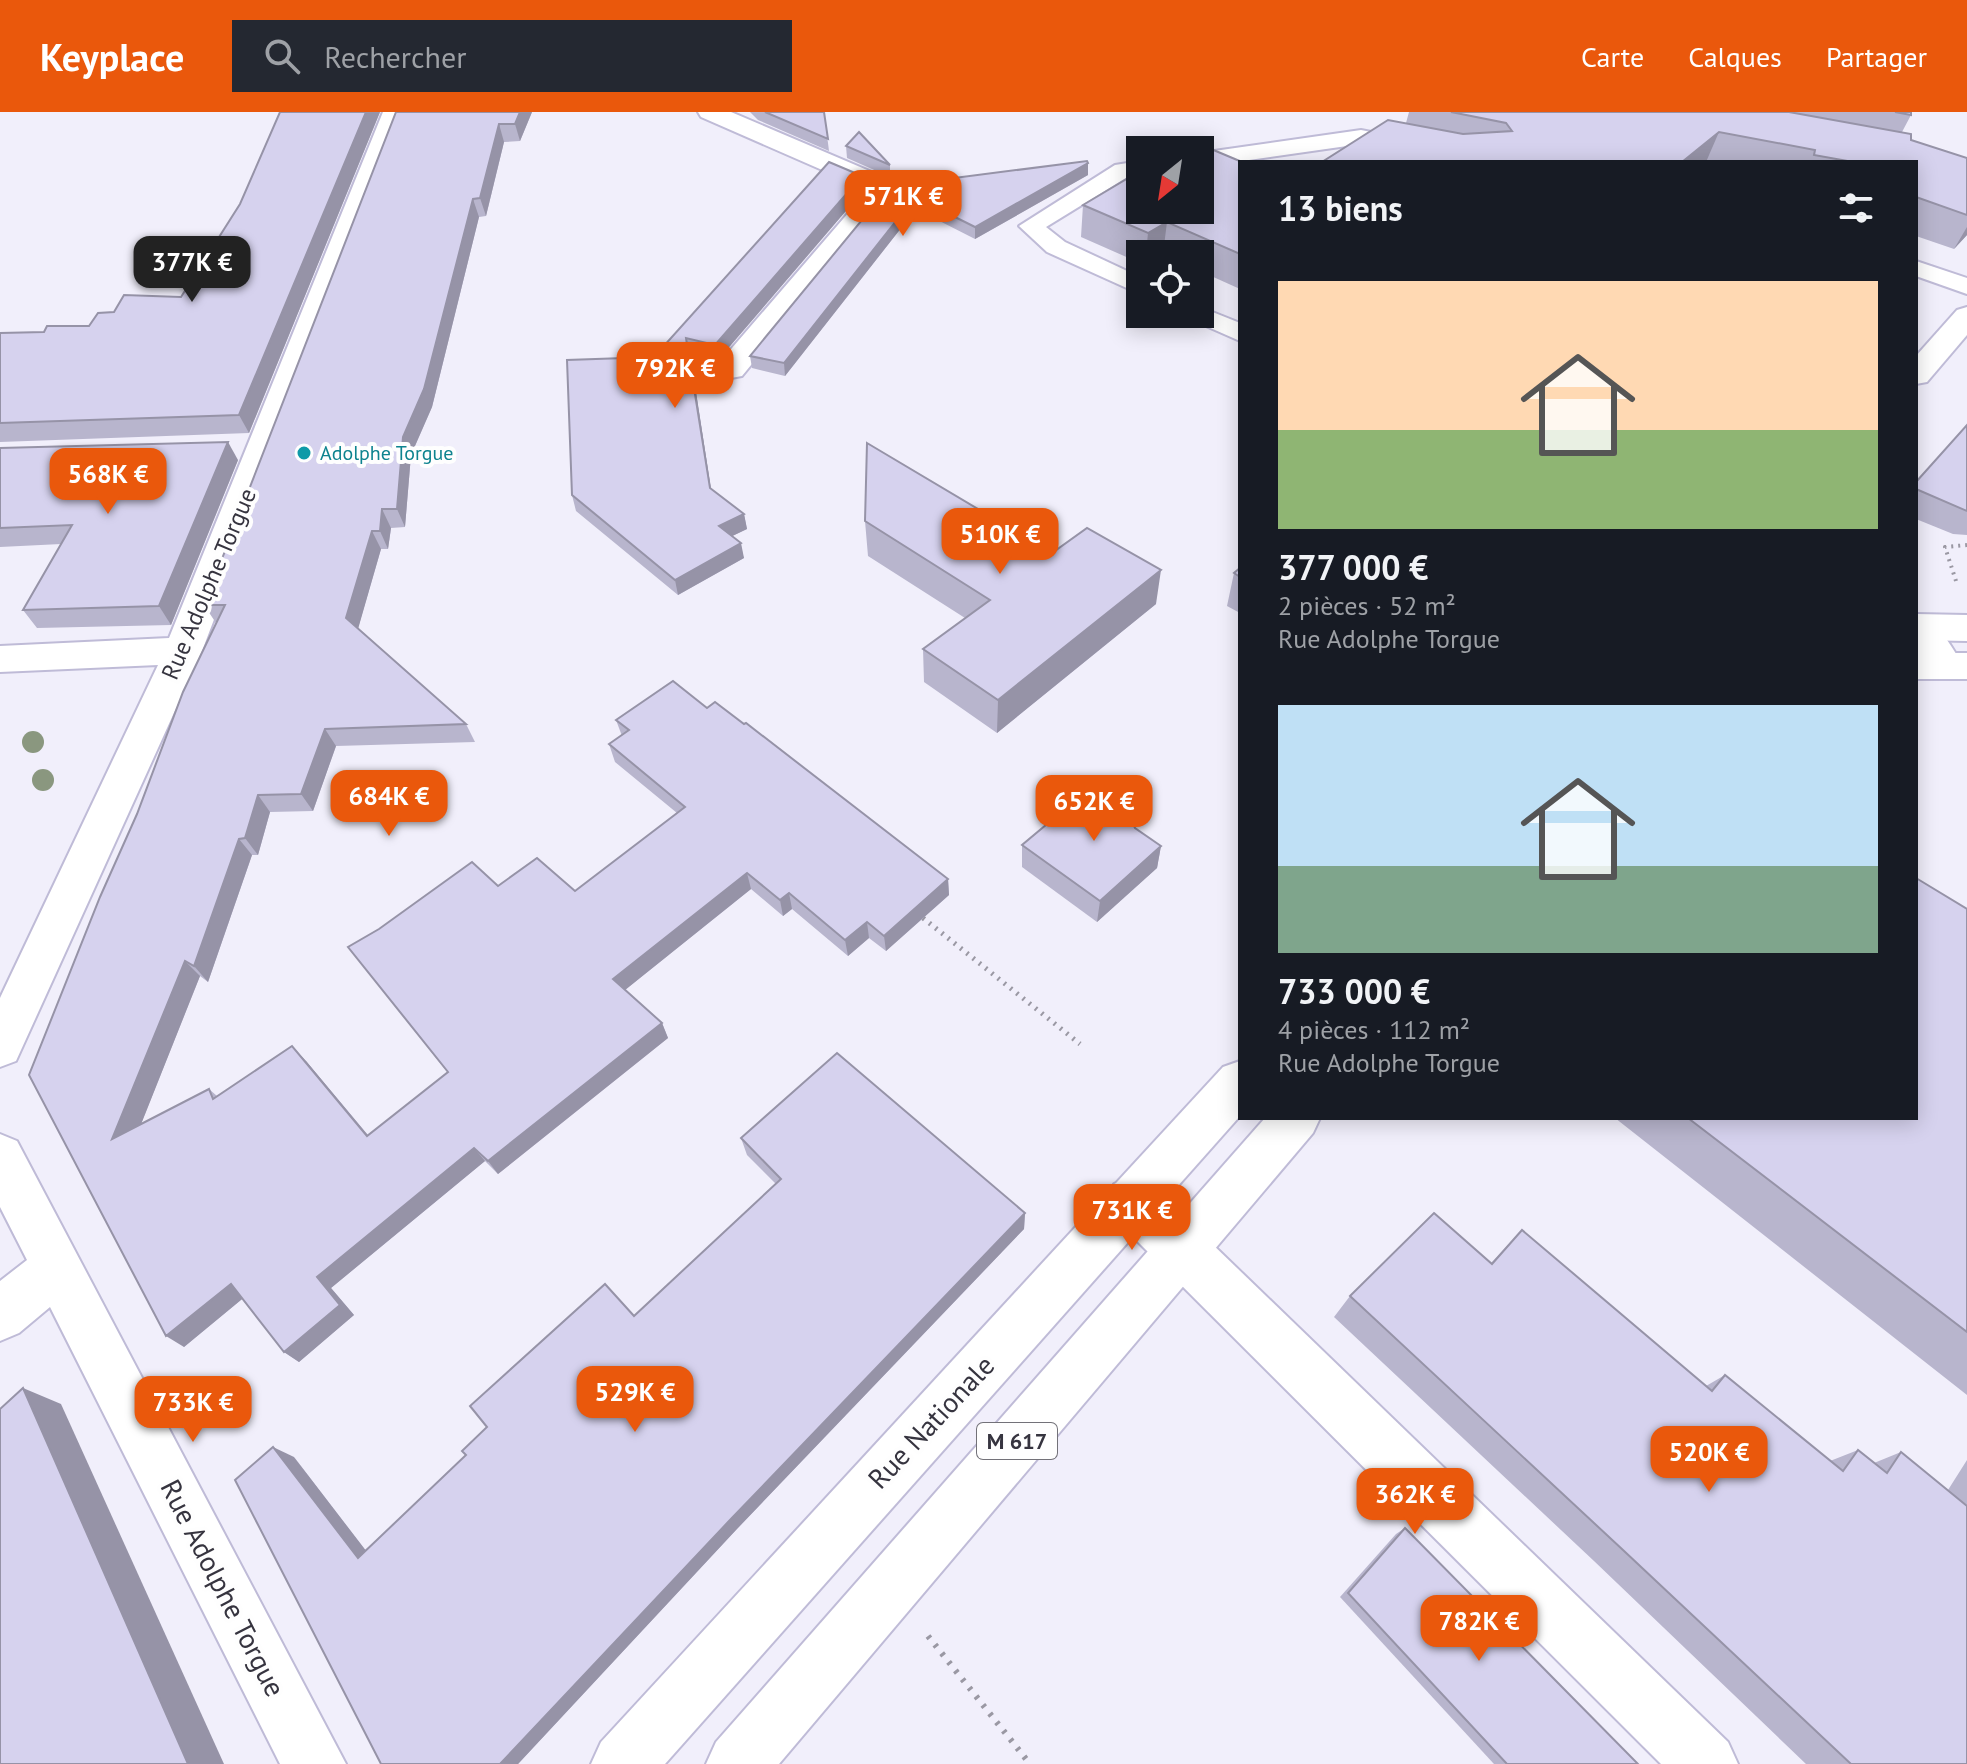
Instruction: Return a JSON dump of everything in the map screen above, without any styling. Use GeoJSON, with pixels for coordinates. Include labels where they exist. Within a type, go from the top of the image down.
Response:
{"type":"FeatureCollection","features":[{"type":"Feature","properties":{"kind":"street","name":"Rue Adolphe Torgue"},"geometry":{"type":"LineString","coordinates":[[0,1047],[183,651],[250,447],[395,112]]}},
{"type":"Feature","properties":{"kind":"street"},"geometry":{"type":"LineString","coordinates":[[710,112],[884,187],[731,369]]}},
{"type":"Feature","properties":{"kind":"street"},"geometry":{"type":"LineString","coordinates":[[1918,373],[1967,316]]}},
{"type":"Feature","properties":{"kind":"street"},"geometry":{"type":"LineString","coordinates":[[1918,627],[1967,628]]}},
{"type":"Feature","properties":{"kind":"street"},"geometry":{"type":"LineString","coordinates":[[1918,630],[1942,665]]}},
{"type":"Feature","properties":{"kind":"street"},"geometry":{"type":"LineString","coordinates":[[0,659],[183,651]]}},
{"type":"Feature","properties":{"kind":"street","name":"Rue Nationale"},"geometry":{"type":"LineString","coordinates":[[623,1764],[1238,1084]]}},
{"type":"Feature","properties":{"kind":"street","name":"M 617"},"geometry":{"type":"LineString","coordinates":[[738,1764],[1294,1120]]}},
{"type":"Feature","properties":{"kind":"street","name":"Rue Adolphe Torgue"},"geometry":{"type":"LineString","coordinates":[[0,1157],[314,1764]]}},
{"type":"Feature","properties":{"kind":"street"},"geometry":{"type":"LineString","coordinates":[[1132,1201],[1706,1764]]}},
{"type":"Feature","properties":{"kind":"street"},"geometry":{"type":"LineString","coordinates":[[0,1315],[57,1268]]}},
{"type":"Feature","properties":{"kind":"lane"},"geometry":{"type":"LineString","coordinates":[[1214,158],[1361,137],[1478,160]]}},
{"type":"Feature","properties":{"kind":"lane"},"geometry":{"type":"LineString","coordinates":[[1126,170],[1031,226],[1056,247],[1126,280]]}},
{"type":"Feature","properties":{"kind":"lane"},"geometry":{"type":"LineString","coordinates":[[1918,269],[1967,286]]}},
{"type":"Feature","properties":{"kind":"lane"},"geometry":{"type":"LineString","coordinates":[[1214,321],[1238,332]]}},
{"type":"Feature","properties":{"kind":"path"},"geometry":{"type":"LineString","coordinates":[[1958,587],[1945,547],[1967,545]]}},
{"type":"Feature","properties":{"kind":"path"},"geometry":{"type":"LineString","coordinates":[[923,918],[1080,1044]]}},
{"type":"Feature","properties":{"kind":"path"},"geometry":{"type":"LineString","coordinates":[[890,1588],[1030,1764]]}},
{"type":"Feature","properties":{"kind":"building"},"geometry":{"type":"Polygon","coordinates":[[[280,112],[366,112],[239,415],[0,423],[0,333],[44,332],[47,326],[89,326],[98,313],[114,312],[124,295],[181,297],[240,204],[280,112]]]}},
{"type":"Feature","properties":{"kind":"building"},"geometry":{"type":"Polygon","coordinates":[[[396,112],[520,112],[515,124],[499,124],[480,198],[473,199],[424,389],[403,437],[397,509],[382,509],[380,531],[372,531],[346,618],[466,724],[325,729],[301,794],[258,795],[245,838],[239,839],[194,966],[185,961],[112,1139],[209,1089],[213,1099],[292,1046],[367,1136],[448,1072],[348,947],[379,929],[472,862],[498,886],[537,858],[575,891],[685,807],[609,744],[629,730],[616,720],[673,681],[707,708],[715,702],[746,723],[948,879],[884,936],[867,922],[845,940],[789,893],[780,900],[747,873],[613,979],[662,1023],[488,1161],[474,1148],[317,1277],[340,1305],[284,1352],[231,1284],[166,1336],[29,1075],[100,897],[137,814],[183,692],[225,605],[204,605],[396,112]]]}},
{"type":"Feature","properties":{"kind":"building"},"geometry":{"type":"Polygon","coordinates":[[[765,112],[824,112],[828,139],[765,112]]]}},
{"type":"Feature","properties":{"kind":"building"},"geometry":{"type":"Polygon","coordinates":[[[1451,112],[1789,112],[1911,134],[1911,140],[1967,158],[1967,215],[1918,198],[1918,160],[1842,160],[1814,155],[1815,150],[1719,132],[1684,160],[1325,160],[1388,120],[1463,134],[1512,131],[1506,123],[1451,112]]]}},
{"type":"Feature","properties":{"kind":"building"},"geometry":{"type":"Polygon","coordinates":[[[859,132],[890,165],[846,146],[859,132]]]}},
{"type":"Feature","properties":{"kind":"building"},"geometry":{"type":"Polygon","coordinates":[[[1214,150],[1238,160],[1238,253],[1172,224],[1214,224],[1214,150]]]}},
{"type":"Feature","properties":{"kind":"building"},"geometry":{"type":"Polygon","coordinates":[[[1087,161],[975,227],[915,197],[784,363],[750,356],[899,175],[908,184],[1087,161]]]}},
{"type":"Feature","properties":{"kind":"building"},"geometry":{"type":"Polygon","coordinates":[[[829,162],[862,176],[715,345],[686,338],[710,488],[744,514],[719,526],[741,543],[675,580],[572,495],[567,360],[654,357],[829,162]]]}},
{"type":"Feature","properties":{"kind":"building"},"geometry":{"type":"Polygon","coordinates":[[[1126,179],[1126,224],[1083,205],[1126,179]]]}},
{"type":"Feature","properties":{"kind":"building"},"geometry":{"type":"Polygon","coordinates":[[[1127,224],[1164,224],[1148,233],[1127,224]]]}},
{"type":"Feature","properties":{"kind":"building"},"geometry":{"type":"Polygon","coordinates":[[[1967,425],[1967,511],[1918,490],[1918,480],[1967,425]]]}},
{"type":"Feature","properties":{"kind":"building"},"geometry":{"type":"Polygon","coordinates":[[[228,442],[159,606],[23,610],[72,525],[0,528],[0,448],[228,442]]]}},
{"type":"Feature","properties":{"kind":"building"},"geometry":{"type":"Polygon","coordinates":[[[867,443],[1052,553],[1087,528],[1161,570],[998,700],[923,649],[990,600],[865,521],[867,443]]]}},
{"type":"Feature","properties":{"kind":"building"},"geometry":{"type":"Polygon","coordinates":[[[1114,779],[1135,828],[1161,846],[1100,901],[1022,845],[1071,804],[1079,809],[1114,779]]]}},
{"type":"Feature","properties":{"kind":"building"},"geometry":{"type":"Polygon","coordinates":[[[1918,879],[1967,909],[1967,1332],[1691,1120],[1918,1120],[1918,879]]]}},
{"type":"Feature","properties":{"kind":"building"},"geometry":{"type":"Polygon","coordinates":[[[837,1053],[1025,1213],[500,1764],[381,1764],[235,1480],[273,1447],[358,1558],[466,1455],[462,1451],[487,1427],[470,1406],[605,1284],[634,1316],[781,1179],[741,1138],[837,1053]]]}},
{"type":"Feature","properties":{"kind":"building"},"geometry":{"type":"Polygon","coordinates":[[[1434,1213],[1492,1264],[1522,1230],[1712,1391],[1725,1375],[1843,1471],[1858,1450],[1887,1473],[1901,1452],[1967,1506],[1967,1764],[1851,1764],[1350,1296],[1434,1213]]]}},
{"type":"Feature","properties":{"kind":"building"},"geometry":{"type":"Polygon","coordinates":[[[23,1388],[188,1764],[0,1764],[0,1409],[23,1388]]]}},
{"type":"Feature","properties":{"kind":"building"},"geometry":{"type":"Polygon","coordinates":[[[1405,1528],[1638,1764],[1507,1764],[1348,1593],[1405,1528]]]}},
{"type":"Feature","properties":{"kind":"place","name":"Adolphe Torgue"},"geometry":{"type":"Point","coordinates":[304,453]}}]}
